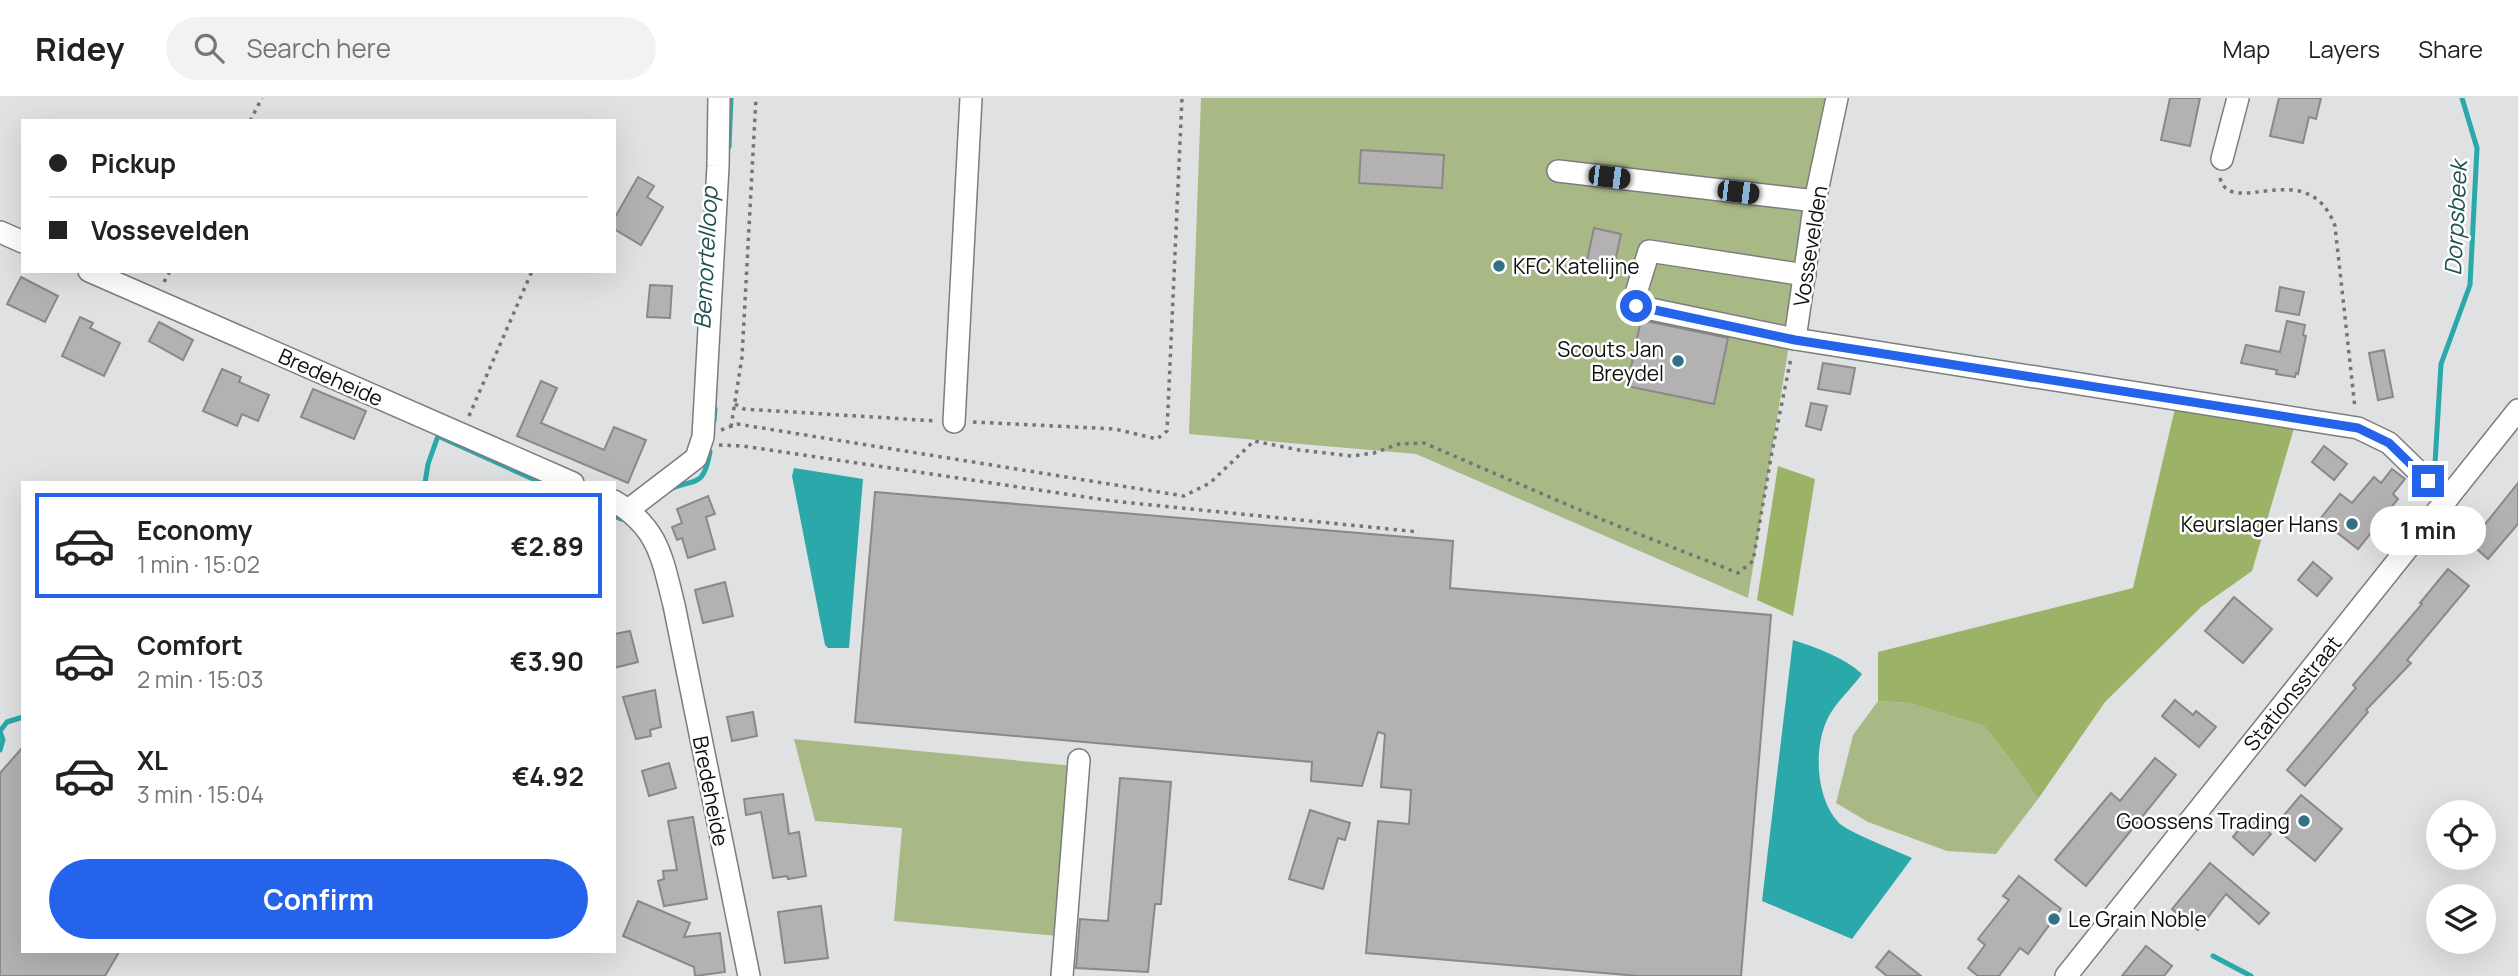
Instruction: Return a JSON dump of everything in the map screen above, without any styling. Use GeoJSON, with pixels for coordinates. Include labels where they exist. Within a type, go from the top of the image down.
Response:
{"type":"FeatureCollection","features":[{"type":"Feature","properties":{"kind":"street"},"geometry":{"type":"LineString","coordinates":[[621,505],[696,458],[701,443],[718,166],[719,98]]}},
{"type":"Feature","properties":{"kind":"street"},"geometry":{"type":"LineString","coordinates":[[954,422],[971,98]]}},
{"type":"Feature","properties":{"kind":"street","name":"Vossevelden"},"geometry":{"type":"LineString","coordinates":[[1795,340],[1815,201],[1837,98]]}},
{"type":"Feature","properties":{"kind":"street"},"geometry":{"type":"LineString","coordinates":[[2222,159],[2238,98]]}},
{"type":"Feature","properties":{"kind":"street"},"geometry":{"type":"LineString","coordinates":[[1558,170],[1815,201]]}},
{"type":"Feature","properties":{"kind":"street"},"geometry":{"type":"LineString","coordinates":[[0,232],[21,241]]}},
{"type":"Feature","properties":{"kind":"street"},"geometry":{"type":"LineString","coordinates":[[1805,275],[1649,251],[1637,290],[1626,305],[1795,340],[2358,428],[2389,443],[2448,498]]}},
{"type":"Feature","properties":{"kind":"street","name":"Bredeheide"},"geometry":{"type":"LineString","coordinates":[[94,273],[568,481]]}},
{"type":"Feature","properties":{"kind":"street","name":"Stationsstraat"},"geometry":{"type":"LineString","coordinates":[[2066,976],[2518,410]]}},
{"type":"Feature","properties":{"kind":"street","name":"Bredeheide"},"geometry":{"type":"LineString","coordinates":[[621,505],[642,522],[658,546],[668,582],[749,976]]}},
{"type":"Feature","properties":{"kind":"street"},"geometry":{"type":"LineString","coordinates":[[1062,976],[1079,760]]}},
{"type":"Feature","properties":{"kind":"path"},"geometry":{"type":"LineString","coordinates":[[251,119],[262,98]]}},
{"type":"Feature","properties":{"kind":"path"},"geometry":{"type":"LineString","coordinates":[[731,427],[742,357],[756,98]]}},
{"type":"Feature","properties":{"kind":"path"},"geometry":{"type":"LineString","coordinates":[[735,404],[744,409],[1115,429],[1157,439],[1167,431],[1182,98]]}},
{"type":"Feature","properties":{"kind":"path"},"geometry":{"type":"LineString","coordinates":[[2222,159],[2218,173],[2222,185],[2232,192],[2244,195],[2285,188],[2318,199],[2329,210],[2335,226],[2358,428]]}},
{"type":"Feature","properties":{"kind":"path"},"geometry":{"type":"LineString","coordinates":[[461,434],[531,273]]}},
{"type":"Feature","properties":{"kind":"path"},"geometry":{"type":"LineString","coordinates":[[701,443],[737,424],[1184,495],[1210,483],[1255,441],[1299,450],[1352,456],[1374,453],[1399,444],[1424,443],[1603,520],[1738,573],[1753,561],[1757,546],[1772,452],[1795,340]]}},
{"type":"Feature","properties":{"kind":"path"},"geometry":{"type":"LineString","coordinates":[[701,443],[743,446],[1112,500],[1419,532]]}},
{"type":"Feature","properties":{"kind":"green space","name":"KFC Katelijne"},"geometry":{"type":"Polygon","coordinates":[[[1201,98],[1829,98],[1748,598],[1416,454],[1189,434],[1201,98]]]}},
{"type":"Feature","properties":{"kind":"green space"},"geometry":{"type":"Polygon","coordinates":[[[2176,404],[2295,425],[2252,571],[2201,607],[2105,702],[2038,799],[1984,726],[1909,703],[1878,701],[1878,652],[2133,588],[2176,404]]]}},
{"type":"Feature","properties":{"kind":"green space"},"geometry":{"type":"Polygon","coordinates":[[[1778,466],[1815,479],[1793,616],[1757,600],[1778,466]]]}},
{"type":"Feature","properties":{"kind":"green space"},"geometry":{"type":"Polygon","coordinates":[[[1878,701],[1909,703],[1984,726],[2011,760],[2038,799],[1996,854],[1947,851],[1868,822],[1836,803],[1853,735],[1878,701]]]}},
{"type":"Feature","properties":{"kind":"green space"},"geometry":{"type":"Polygon","coordinates":[[[794,739],[1074,766],[1058,936],[894,921],[902,828],[815,821],[794,739]]]}},
{"type":"Feature","properties":{"kind":"water"},"geometry":{"type":"Polygon","coordinates":[[[794,468],[863,479],[849,648],[828,648],[825,645],[792,476],[794,468]]]}},
{"type":"Feature","properties":{"kind":"water"},"geometry":{"type":"Polygon","coordinates":[[[1793,640],[1839,658],[1862,674],[1832,710],[1820,741],[1821,786],[1831,812],[1844,827],[1912,858],[1852,939],[1762,901],[1793,640]]]}},
{"type":"Feature","properties":{"kind":"building"},"geometry":{"type":"Polygon","coordinates":[[[2170,98],[2200,98],[2190,146],[2161,140],[2170,98]]]}},
{"type":"Feature","properties":{"kind":"building"},"geometry":{"type":"Polygon","coordinates":[[[2279,98],[2321,98],[2316,119],[2309,117],[2303,143],[2270,136],[2279,98]]]}},
{"type":"Feature","properties":{"kind":"building"},"geometry":{"type":"Polygon","coordinates":[[[1361,150],[1444,155],[1442,188],[1359,183],[1361,150]]]}},
{"type":"Feature","properties":{"kind":"building"},"geometry":{"type":"Polygon","coordinates":[[[638,177],[654,186],[647,197],[663,207],[641,245],[616,230],[616,216],[638,177]]]}},
{"type":"Feature","properties":{"kind":"building"},"geometry":{"type":"Polygon","coordinates":[[[1594,228],[1621,234],[1612,276],[1585,270],[1594,228]]]}},
{"type":"Feature","properties":{"kind":"building"},"geometry":{"type":"Polygon","coordinates":[[[21,277],[58,296],[45,322],[7,304],[21,277]]]}},
{"type":"Feature","properties":{"kind":"building"},"geometry":{"type":"Polygon","coordinates":[[[650,285],[672,286],[670,318],[647,317],[650,285]]]}},
{"type":"Feature","properties":{"kind":"building"},"geometry":{"type":"Polygon","coordinates":[[[2280,287],[2304,292],[2299,315],[2276,311],[2280,287]]]}},
{"type":"Feature","properties":{"kind":"building"},"geometry":{"type":"Polygon","coordinates":[[[80,317],[93,323],[90,328],[120,343],[104,376],[62,356],[80,317]]]}},
{"type":"Feature","properties":{"kind":"building","name":"Scouts Jan Breydel"},"geometry":{"type":"Polygon","coordinates":[[[1641,320],[1728,338],[1714,404],[1627,386],[1641,320]]]}},
{"type":"Feature","properties":{"kind":"building"},"geometry":{"type":"Polygon","coordinates":[[[2287,321],[2305,325],[2303,335],[2306,336],[2298,374],[2296,373],[2295,377],[2276,374],[2277,370],[2241,363],[2246,345],[2280,352],[2287,321]]]}},
{"type":"Feature","properties":{"kind":"building"},"geometry":{"type":"Polygon","coordinates":[[[159,322],[193,340],[183,360],[149,341],[159,322]]]}},
{"type":"Feature","properties":{"kind":"building"},"geometry":{"type":"Polygon","coordinates":[[[2384,350],[2393,397],[2378,400],[2369,353],[2384,350]]]}},
{"type":"Feature","properties":{"kind":"building"},"geometry":{"type":"Polygon","coordinates":[[[1823,363],[1855,368],[1850,394],[1818,389],[1823,363]]]}},
{"type":"Feature","properties":{"kind":"building"},"geometry":{"type":"Polygon","coordinates":[[[222,369],[241,377],[239,382],[269,395],[258,421],[242,414],[237,426],[203,411],[222,369]]]}},
{"type":"Feature","properties":{"kind":"building"},"geometry":{"type":"Polygon","coordinates":[[[541,381],[557,388],[541,423],[604,450],[614,427],[646,440],[628,483],[517,436],[541,381]]]}},
{"type":"Feature","properties":{"kind":"building"},"geometry":{"type":"Polygon","coordinates":[[[313,389],[366,411],[354,439],[301,417],[313,389]]]}},
{"type":"Feature","properties":{"kind":"building"},"geometry":{"type":"Polygon","coordinates":[[[1811,403],[1827,406],[1821,430],[1806,426],[1811,403]]]}},
{"type":"Feature","properties":{"kind":"building"},"geometry":{"type":"Polygon","coordinates":[[[2324,446],[2347,464],[2334,480],[2312,462],[2324,446]]]}},
{"type":"Feature","properties":{"kind":"building"},"geometry":{"type":"Polygon","coordinates":[[[2392,469],[2405,479],[2393,494],[2398,499],[2358,549],[2320,519],[2340,494],[2352,503],[2374,477],[2381,483],[2392,469]]]}},
{"type":"Feature","properties":{"kind":"building"},"geometry":{"type":"Polygon","coordinates":[[[2518,483],[2518,524],[2488,559],[2470,543],[2518,483]]]}},
{"type":"Feature","properties":{"kind":"building"},"geometry":{"type":"Polygon","coordinates":[[[875,492],[1453,541],[1450,588],[1771,615],[1741,976],[1639,976],[1366,953],[1378,821],[1409,824],[1411,790],[1381,787],[1385,734],[1378,732],[1362,786],[1311,781],[1312,762],[855,722],[875,492]]]}},
{"type":"Feature","properties":{"kind":"building"},"geometry":{"type":"Polygon","coordinates":[[[708,496],[715,514],[706,517],[715,549],[688,558],[682,538],[677,540],[672,527],[682,523],[677,509],[708,496]]]}},
{"type":"Feature","properties":{"kind":"building"},"geometry":{"type":"Polygon","coordinates":[[[2313,562],[2332,578],[2317,596],[2298,580],[2313,562]]]}},
{"type":"Feature","properties":{"kind":"building"},"geometry":{"type":"Polygon","coordinates":[[[2448,569],[2469,586],[2407,660],[2411,663],[2366,710],[2368,712],[2305,786],[2287,770],[2356,688],[2353,685],[2448,569]]]}},
{"type":"Feature","properties":{"kind":"building"},"geometry":{"type":"Polygon","coordinates":[[[725,582],[733,616],[703,623],[695,590],[725,582]]]}},
{"type":"Feature","properties":{"kind":"building"},"geometry":{"type":"Polygon","coordinates":[[[2234,597],[2272,629],[2243,663],[2205,631],[2234,597]]]}},
{"type":"Feature","properties":{"kind":"building"},"geometry":{"type":"Polygon","coordinates":[[[630,631],[638,662],[616,668],[616,634],[630,631]]]}},
{"type":"Feature","properties":{"kind":"building"},"geometry":{"type":"Polygon","coordinates":[[[655,690],[661,727],[650,730],[651,736],[636,739],[623,697],[655,690]]]}},
{"type":"Feature","properties":{"kind":"building"},"geometry":{"type":"Polygon","coordinates":[[[2175,700],[2193,715],[2196,711],[2216,727],[2199,747],[2162,716],[2175,700]]]}},
{"type":"Feature","properties":{"kind":"building"},"geometry":{"type":"Polygon","coordinates":[[[753,712],[757,736],[732,741],[727,717],[753,712]]]}},
{"type":"Feature","properties":{"kind":"building"},"geometry":{"type":"Polygon","coordinates":[[[21,749],[21,953],[118,953],[105,976],[0,976],[0,773],[21,749]]]}},
{"type":"Feature","properties":{"kind":"building"},"geometry":{"type":"Polygon","coordinates":[[[2155,758],[2176,775],[2086,886],[2055,860],[2111,793],[2120,801],[2155,758]]]}},
{"type":"Feature","properties":{"kind":"building"},"geometry":{"type":"Polygon","coordinates":[[[669,763],[676,788],[649,796],[642,771],[669,763]]]}},
{"type":"Feature","properties":{"kind":"building"},"geometry":{"type":"Polygon","coordinates":[[[1120,778],[1171,782],[1161,904],[1155,904],[1148,972],[1076,968],[1080,919],[1108,921],[1120,778]]]}},
{"type":"Feature","properties":{"kind":"building"},"geometry":{"type":"Polygon","coordinates":[[[783,794],[789,834],[799,832],[806,876],[773,878],[761,812],[746,815],[744,799],[783,794]]]}},
{"type":"Feature","properties":{"kind":"building"},"geometry":{"type":"Polygon","coordinates":[[[2301,795],[2342,829],[2315,861],[2274,827],[2301,795]]]}},
{"type":"Feature","properties":{"kind":"building"},"geometry":{"type":"Polygon","coordinates":[[[1310,810],[1350,823],[1345,840],[1338,838],[1323,889],[1289,879],[1310,810]]]}},
{"type":"Feature","properties":{"kind":"building"},"geometry":{"type":"Polygon","coordinates":[[[2250,816],[2271,834],[2253,855],[2233,837],[2250,816]]]}},
{"type":"Feature","properties":{"kind":"building"},"geometry":{"type":"Polygon","coordinates":[[[693,817],[707,899],[664,906],[658,881],[664,879],[663,871],[677,870],[668,821],[693,817]]]}},
{"type":"Feature","properties":{"kind":"building"},"geometry":{"type":"Polygon","coordinates":[[[2210,863],[2269,913],[2259,924],[2226,894],[2198,930],[2172,909],[2210,863]]]}},
{"type":"Feature","properties":{"kind":"building"},"geometry":{"type":"Polygon","coordinates":[[[2019,876],[2061,909],[2028,954],[2020,948],[1999,976],[1978,976],[1968,968],[1985,945],[1978,939],[2009,900],[2003,896],[2019,876]]]}},
{"type":"Feature","properties":{"kind":"building"},"geometry":{"type":"Polygon","coordinates":[[[638,901],[690,923],[684,937],[720,933],[725,972],[695,976],[694,967],[623,936],[638,901]]]}},
{"type":"Feature","properties":{"kind":"building"},"geometry":{"type":"Polygon","coordinates":[[[821,906],[828,958],[785,963],[778,912],[821,906]]]}},
{"type":"Feature","properties":{"kind":"building"},"geometry":{"type":"Polygon","coordinates":[[[2146,946],[2172,966],[2164,976],[2122,976],[2146,946]]]}},
{"type":"Feature","properties":{"kind":"building"},"geometry":{"type":"Polygon","coordinates":[[[1889,951],[1921,976],[1887,976],[1876,967],[1889,951]]]}},
{"type":"Feature","properties":{"kind":"waterway","name":"Bemortelloop"},"geometry":{"type":"LineString","coordinates":[[729,147],[731,98]]}},
{"type":"Feature","properties":{"kind":"waterway","name":"Dorpsbeek"},"geometry":{"type":"LineString","coordinates":[[2435,463],[2441,364],[2470,285],[2477,148],[2462,98]]}},
{"type":"Feature","properties":{"kind":"waterway","name":"Bemortelloop"},"geometry":{"type":"LineString","coordinates":[[714,421],[715,409]]}},
{"type":"Feature","properties":{"kind":"waterway","name":"Bemortelloop"},"geometry":{"type":"LineString","coordinates":[[425,481],[438,436],[538,481]]}},
{"type":"Feature","properties":{"kind":"waterway","name":"Bemortelloop"},"geometry":{"type":"LineString","coordinates":[[668,490],[701,477],[710,452]]}},
{"type":"Feature","properties":{"kind":"waterway","name":"Bemortelloop"},"geometry":{"type":"LineString","coordinates":[[616,517],[621,519]]}},
{"type":"Feature","properties":{"kind":"waterway","name":"Bemortelloop"},"geometry":{"type":"LineString","coordinates":[[0,731],[7,722],[21,718]]}},
{"type":"Feature","properties":{"kind":"waterway","name":"Bemortelloop"},"geometry":{"type":"LineString","coordinates":[[0,732],[3,740],[0,750]]}},
{"type":"Feature","properties":{"kind":"waterway","name":"Dorpsbeek"},"geometry":{"type":"LineString","coordinates":[[2213,956],[2251,976]]}},
{"type":"Feature","properties":{"kind":"place","name":"KFC Katelijne"},"geometry":{"type":"Point","coordinates":[1499,266]}},
{"type":"Feature","properties":{"kind":"place","name":"Scouts Jan Breydel"},"geometry":{"type":"Point","coordinates":[1678,361]}},
{"type":"Feature","properties":{"kind":"place","name":"Keurslager Hans"},"geometry":{"type":"Point","coordinates":[2352,524]}},
{"type":"Feature","properties":{"kind":"place","name":"Goossens Trading"},"geometry":{"type":"Point","coordinates":[2304,821]}},
{"type":"Feature","properties":{"kind":"place","name":"Le Grain Noble"},"geometry":{"type":"Point","coordinates":[2054,919]}},
{"type":"Feature","properties":{"kind":"route"},"geometry":{"type":"LineString","coordinates":[[1636,306],[1795,340],[2358,428],[2389,443],[2428,481]]}}]}
